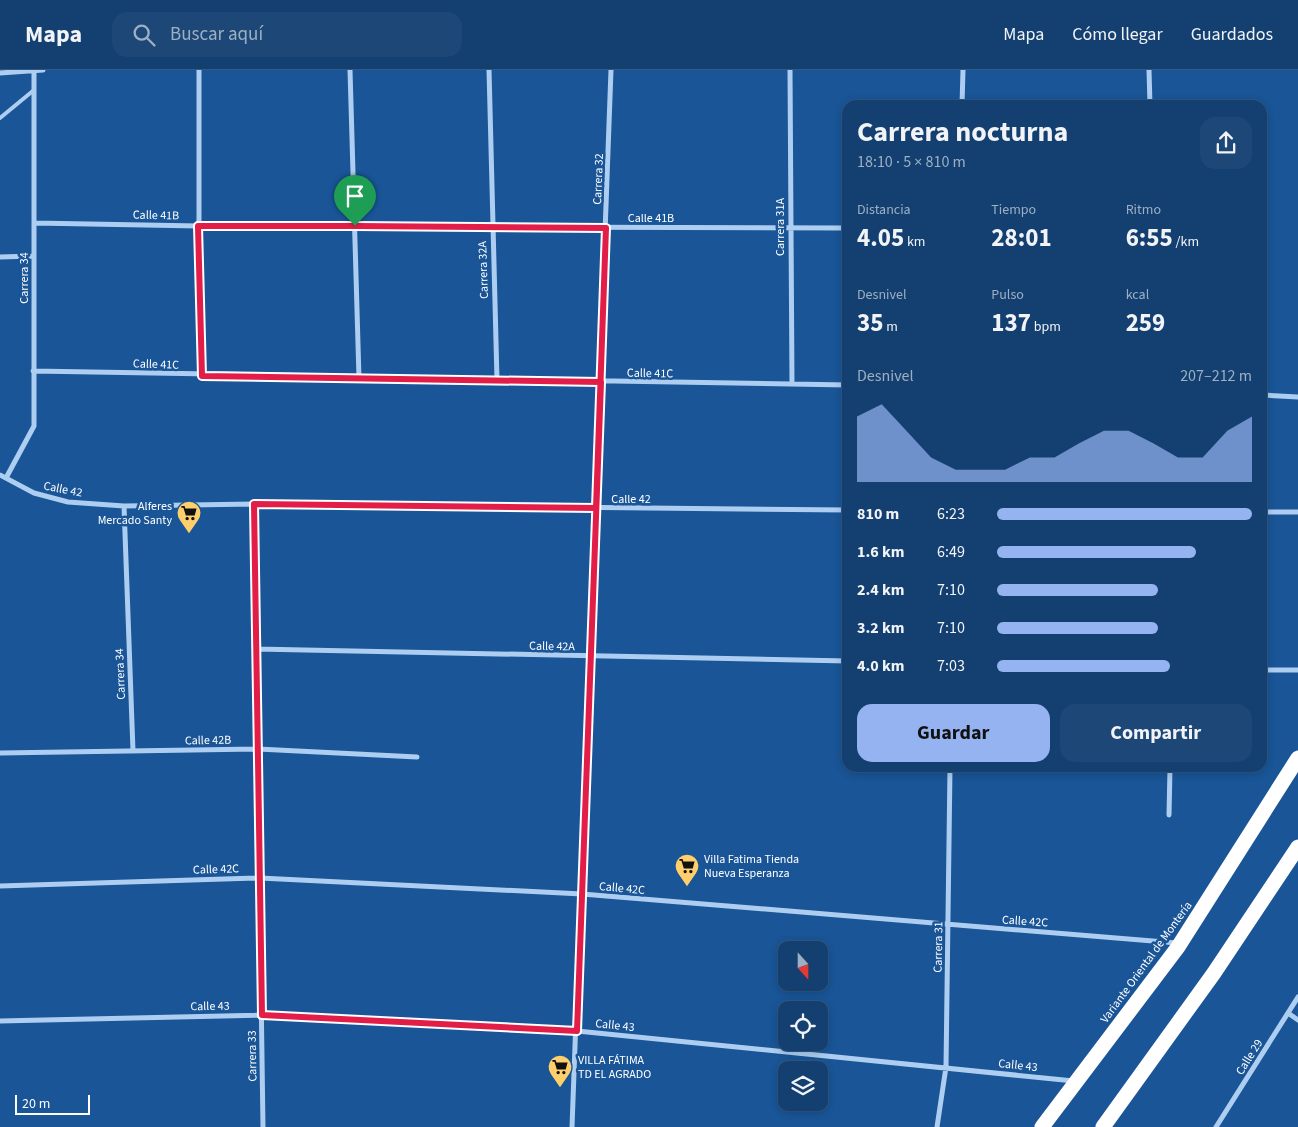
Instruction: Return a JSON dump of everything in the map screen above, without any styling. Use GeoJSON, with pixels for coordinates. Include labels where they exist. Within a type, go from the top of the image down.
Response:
{"type":"FeatureCollection","features":[{"type":"Feature","properties":{"kind":"highway","name":"Variante Oriental de Montería"},"geometry":{"type":"LineString","coordinates":[[1042,1127],[1181,943],[1298,758]]}},
{"type":"Feature","properties":{"kind":"highway"},"geometry":{"type":"LineString","coordinates":[[1103,1127],[1214,973],[1298,847]]}},
{"type":"Feature","properties":{"kind":"street","name":"Carrera 34"},"geometry":{"type":"LineString","coordinates":[[6,478],[34,426],[34,70]]}},
{"type":"Feature","properties":{"kind":"street"},"geometry":{"type":"LineString","coordinates":[[0,73],[43,70]]}},
{"type":"Feature","properties":{"kind":"street"},"geometry":{"type":"LineString","coordinates":[[199,70],[198,226],[202,376]]}},
{"type":"Feature","properties":{"kind":"street"},"geometry":{"type":"LineString","coordinates":[[350,70],[359,378]]}},
{"type":"Feature","properties":{"kind":"street","name":"Carrera 32A"},"geometry":{"type":"LineString","coordinates":[[488,70],[497,380]]}},
{"type":"Feature","properties":{"kind":"street","name":"Carrera 32"},"geometry":{"type":"LineString","coordinates":[[572,1127],[601,382],[611,70]]}},
{"type":"Feature","properties":{"kind":"street","name":"Carrera 31A"},"geometry":{"type":"LineString","coordinates":[[790,70],[792,384]]}},
{"type":"Feature","properties":{"kind":"street"},"geometry":{"type":"LineString","coordinates":[[962,100],[963,70]]}},
{"type":"Feature","properties":{"kind":"street"},"geometry":{"type":"LineString","coordinates":[[1149,70],[1150,100]]}},
{"type":"Feature","properties":{"kind":"street","name":"Calle 41B"},"geometry":{"type":"LineString","coordinates":[[34,223],[198,226],[842,228]]}},
{"type":"Feature","properties":{"kind":"street"},"geometry":{"type":"LineString","coordinates":[[0,257],[34,256]]}},
{"type":"Feature","properties":{"kind":"street","name":"Calle 41C"},"geometry":{"type":"LineString","coordinates":[[33,371],[202,376],[842,385]]}},
{"type":"Feature","properties":{"kind":"street"},"geometry":{"type":"LineString","coordinates":[[1267,395],[1298,396]]}},
{"type":"Feature","properties":{"kind":"street","name":"Calle 42"},"geometry":{"type":"LineString","coordinates":[[0,475],[34,494],[68,502],[124,506],[254,504],[842,510]]}},
{"type":"Feature","properties":{"kind":"street","name":"Carrera 33"},"geometry":{"type":"LineString","coordinates":[[254,504],[263,1127]]}},
{"type":"Feature","properties":{"kind":"street","name":"Carrera 34"},"geometry":{"type":"LineString","coordinates":[[124,506],[133,752]]}},
{"type":"Feature","properties":{"kind":"street"},"geometry":{"type":"LineString","coordinates":[[1267,512],[1298,512]]}},
{"type":"Feature","properties":{"kind":"street","name":"Calle 42A"},"geometry":{"type":"LineString","coordinates":[[256,649],[842,662]]}},
{"type":"Feature","properties":{"kind":"street"},"geometry":{"type":"LineString","coordinates":[[1267,670],[1298,670]]}},
{"type":"Feature","properties":{"kind":"street","name":"Calle 42B"},"geometry":{"type":"LineString","coordinates":[[0,753],[258,749],[417,757]]}},
{"type":"Feature","properties":{"kind":"street","name":"Carrera 31"},"geometry":{"type":"LineString","coordinates":[[937,1127],[946,1067],[950,772]]}},
{"type":"Feature","properties":{"kind":"street"},"geometry":{"type":"LineString","coordinates":[[1169,815],[1170,772]]}},
{"type":"Feature","properties":{"kind":"street","name":"Calle 42C"},"geometry":{"type":"LineString","coordinates":[[0,886],[260,878],[582,894],[948,926],[1181,943]]}},
{"type":"Feature","properties":{"kind":"street","name":"Calle 29"},"geometry":{"type":"LineString","coordinates":[[1216,1127],[1298,997]]}},
{"type":"Feature","properties":{"kind":"street"},"geometry":{"type":"LineString","coordinates":[[1288,1013],[1298,1020]]}},
{"type":"Feature","properties":{"kind":"street","name":"Calle 43"},"geometry":{"type":"LineString","coordinates":[[0,1021],[262,1015],[577,1031],[946,1067],[1077,1082]]}},
{"type":"Feature","properties":{"kind":"lane"},"geometry":{"type":"LineString","coordinates":[[0,118],[34,90]]}},
{"type":"Feature","properties":{"kind":"place","name":"Alferes Mercado Santy"},"geometry":{"type":"Point","coordinates":[189,534]}},
{"type":"Feature","properties":{"kind":"place","name":"Villa Fatima Tienda Nueva Esperanza"},"geometry":{"type":"Point","coordinates":[687,887]}},
{"type":"Feature","properties":{"kind":"place","name":"VILLA FÁTIMA TD EL AGRADO"},"geometry":{"type":"Point","coordinates":[560,1088]}},
{"type":"Feature","properties":{"kind":"route"},"geometry":{"type":"LineString","coordinates":[[355,226],[198,226],[202,376],[601,382],[596,508],[590,657],[577,1031],[262,1015],[254,504],[596,508],[599,445],[606,228],[355,226]]}}]}
